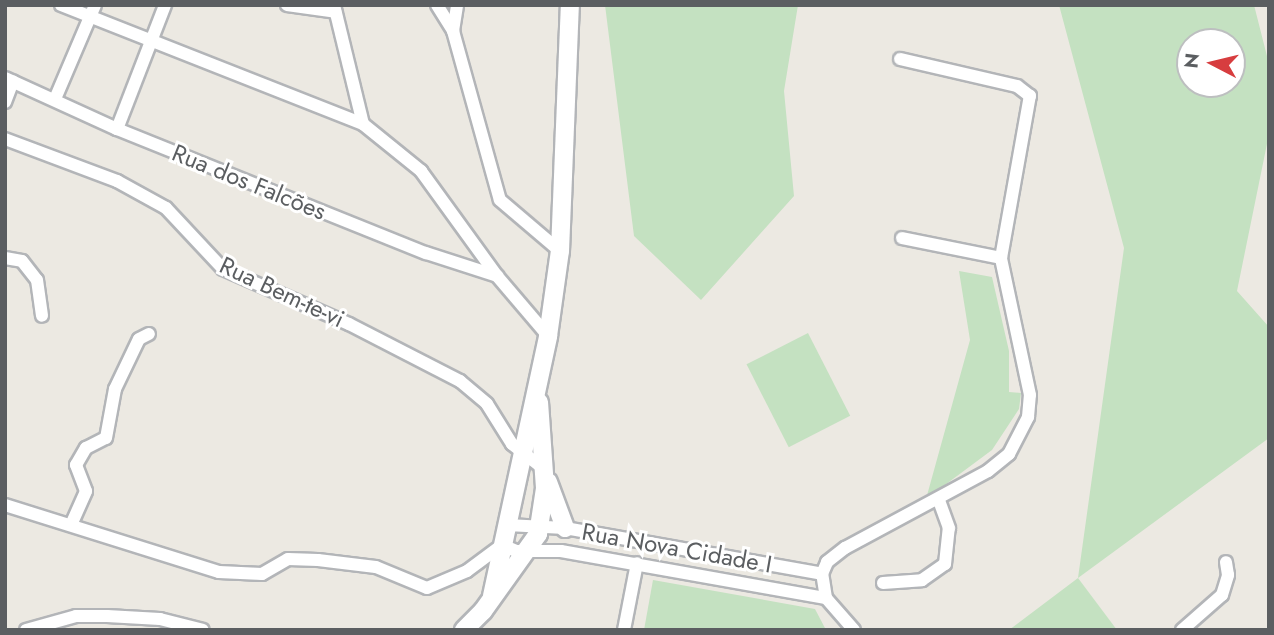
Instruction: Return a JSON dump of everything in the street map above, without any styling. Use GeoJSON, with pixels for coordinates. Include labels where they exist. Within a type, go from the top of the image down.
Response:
{"type":"FeatureCollection","features":[{"type":"Feature","properties":{"kind":"main road"},"geometry":{"type":"LineString","coordinates":[[492,596],[520,452],[548,336],[560,251],[570,5]]}},
{"type":"Feature","properties":{"kind":"main road"},"geometry":{"type":"LineString","coordinates":[[464,630],[529,550],[541,525],[544,469],[538,381]]}},
{"type":"Feature","properties":{"kind":"main road"},"geometry":{"type":"LineString","coordinates":[[544,469],[565,528]]}},
{"type":"Feature","properties":{"kind":"street"},"geometry":{"type":"LineString","coordinates":[[61,5],[363,124],[421,171],[497,276],[548,336]]}},
{"type":"Feature","properties":{"kind":"street"},"geometry":{"type":"LineString","coordinates":[[55,99],[95,5]]}},
{"type":"Feature","properties":{"kind":"street"},"geometry":{"type":"LineString","coordinates":[[117,130],[166,5]]}},
{"type":"Feature","properties":{"kind":"street"},"geometry":{"type":"LineString","coordinates":[[287,5],[335,9],[363,124]]}},
{"type":"Feature","properties":{"kind":"street"},"geometry":{"type":"LineString","coordinates":[[437,5],[453,31],[500,200],[560,251]]}},
{"type":"Feature","properties":{"kind":"street"},"geometry":{"type":"LineString","coordinates":[[453,31],[457,5]]}},
{"type":"Feature","properties":{"kind":"street"},"geometry":{"type":"LineString","coordinates":[[854,630],[826,598],[822,574],[827,562],[845,548],[939,500],[1009,454],[1028,417],[1028,380],[1001,258],[1030,96],[1017,86],[900,60]]}},
{"type":"Feature","properties":{"kind":"street"},"geometry":{"type":"LineString","coordinates":[[5,102],[9,79]]}},
{"type":"Feature","properties":{"kind":"street","name":"Rua dos Falcões"},"geometry":{"type":"LineString","coordinates":[[9,79],[117,130],[426,253],[497,276]]}},
{"type":"Feature","properties":{"kind":"street","name":"Rua Bem-te-vi"},"geometry":{"type":"LineString","coordinates":[[5,139],[117,181],[166,208],[223,270],[349,324],[460,381],[487,404],[520,452],[544,469]]}},
{"type":"Feature","properties":{"kind":"street"},"geometry":{"type":"LineString","coordinates":[[902,238],[1001,258]]}},
{"type":"Feature","properties":{"kind":"street"},"geometry":{"type":"LineString","coordinates":[[5,258],[22,261],[37,281],[42,316]]}},
{"type":"Feature","properties":{"kind":"street"},"geometry":{"type":"LineString","coordinates":[[71,525],[86,491],[76,465],[86,448],[101,444],[109,428],[115,389],[139,338],[149,334]]}},
{"type":"Feature","properties":{"kind":"street"},"geometry":{"type":"LineString","coordinates":[[883,583],[922,580],[945,564],[949,528],[939,500]]}},
{"type":"Feature","properties":{"kind":"street"},"geometry":{"type":"LineString","coordinates":[[5,505],[219,572],[262,573],[288,559],[318,560],[376,567],[427,588],[467,571],[502,545]]}},
{"type":"Feature","properties":{"kind":"street","name":"Rua Nova Cidade I"},"geometry":{"type":"LineString","coordinates":[[507,525],[565,528],[657,547],[822,574]]}},
{"type":"Feature","properties":{"kind":"street"},"geometry":{"type":"LineString","coordinates":[[561,551],[565,528]]}},
{"type":"Feature","properties":{"kind":"street","name":"Rua Nova Cidade I"},"geometry":{"type":"LineString","coordinates":[[502,545],[637,563],[826,598]]}},
{"type":"Feature","properties":{"kind":"street"},"geometry":{"type":"LineString","coordinates":[[653,566],[657,547]]}},
{"type":"Feature","properties":{"kind":"street"},"geometry":{"type":"LineString","coordinates":[[1182,630],[1222,595],[1228,575],[1226,562]]}},
{"type":"Feature","properties":{"kind":"street"},"geometry":{"type":"LineString","coordinates":[[624,630],[637,563]]}},
{"type":"Feature","properties":{"kind":"street"},"geometry":{"type":"LineString","coordinates":[[26,630],[76,616],[107,616],[160,620],[203,630]]}},
{"type":"Feature","properties":{"kind":"green space"},"geometry":{"type":"Polygon","coordinates":[[[605,5],[798,5],[784,91],[794,196],[701,300],[634,236],[605,5]]]}},
{"type":"Feature","properties":{"kind":"green space"},"geometry":{"type":"Polygon","coordinates":[[[1059,5],[1254,5],[1269,64],[1269,134],[1237,291],[1269,327],[1269,438],[1078,578],[1124,248],[1059,5]]]}},
{"type":"Feature","properties":{"kind":"green space"},"geometry":{"type":"Polygon","coordinates":[[[959,271],[992,277],[1009,351],[1009,392],[1021,393],[1019,409],[992,450],[926,499],[970,340],[959,271]]]}},
{"type":"Feature","properties":{"kind":"green space"},"geometry":{"type":"Polygon","coordinates":[[[808,333],[850,416],[789,447],[747,364],[808,333]]]}},
{"type":"Feature","properties":{"kind":"green space"},"geometry":{"type":"Polygon","coordinates":[[[1078,578],[1117,630],[1009,630],[1078,578]]]}},
{"type":"Feature","properties":{"kind":"green space"},"geometry":{"type":"Polygon","coordinates":[[[653,580],[815,609],[826,630],[644,630],[653,580]]]}}]}
